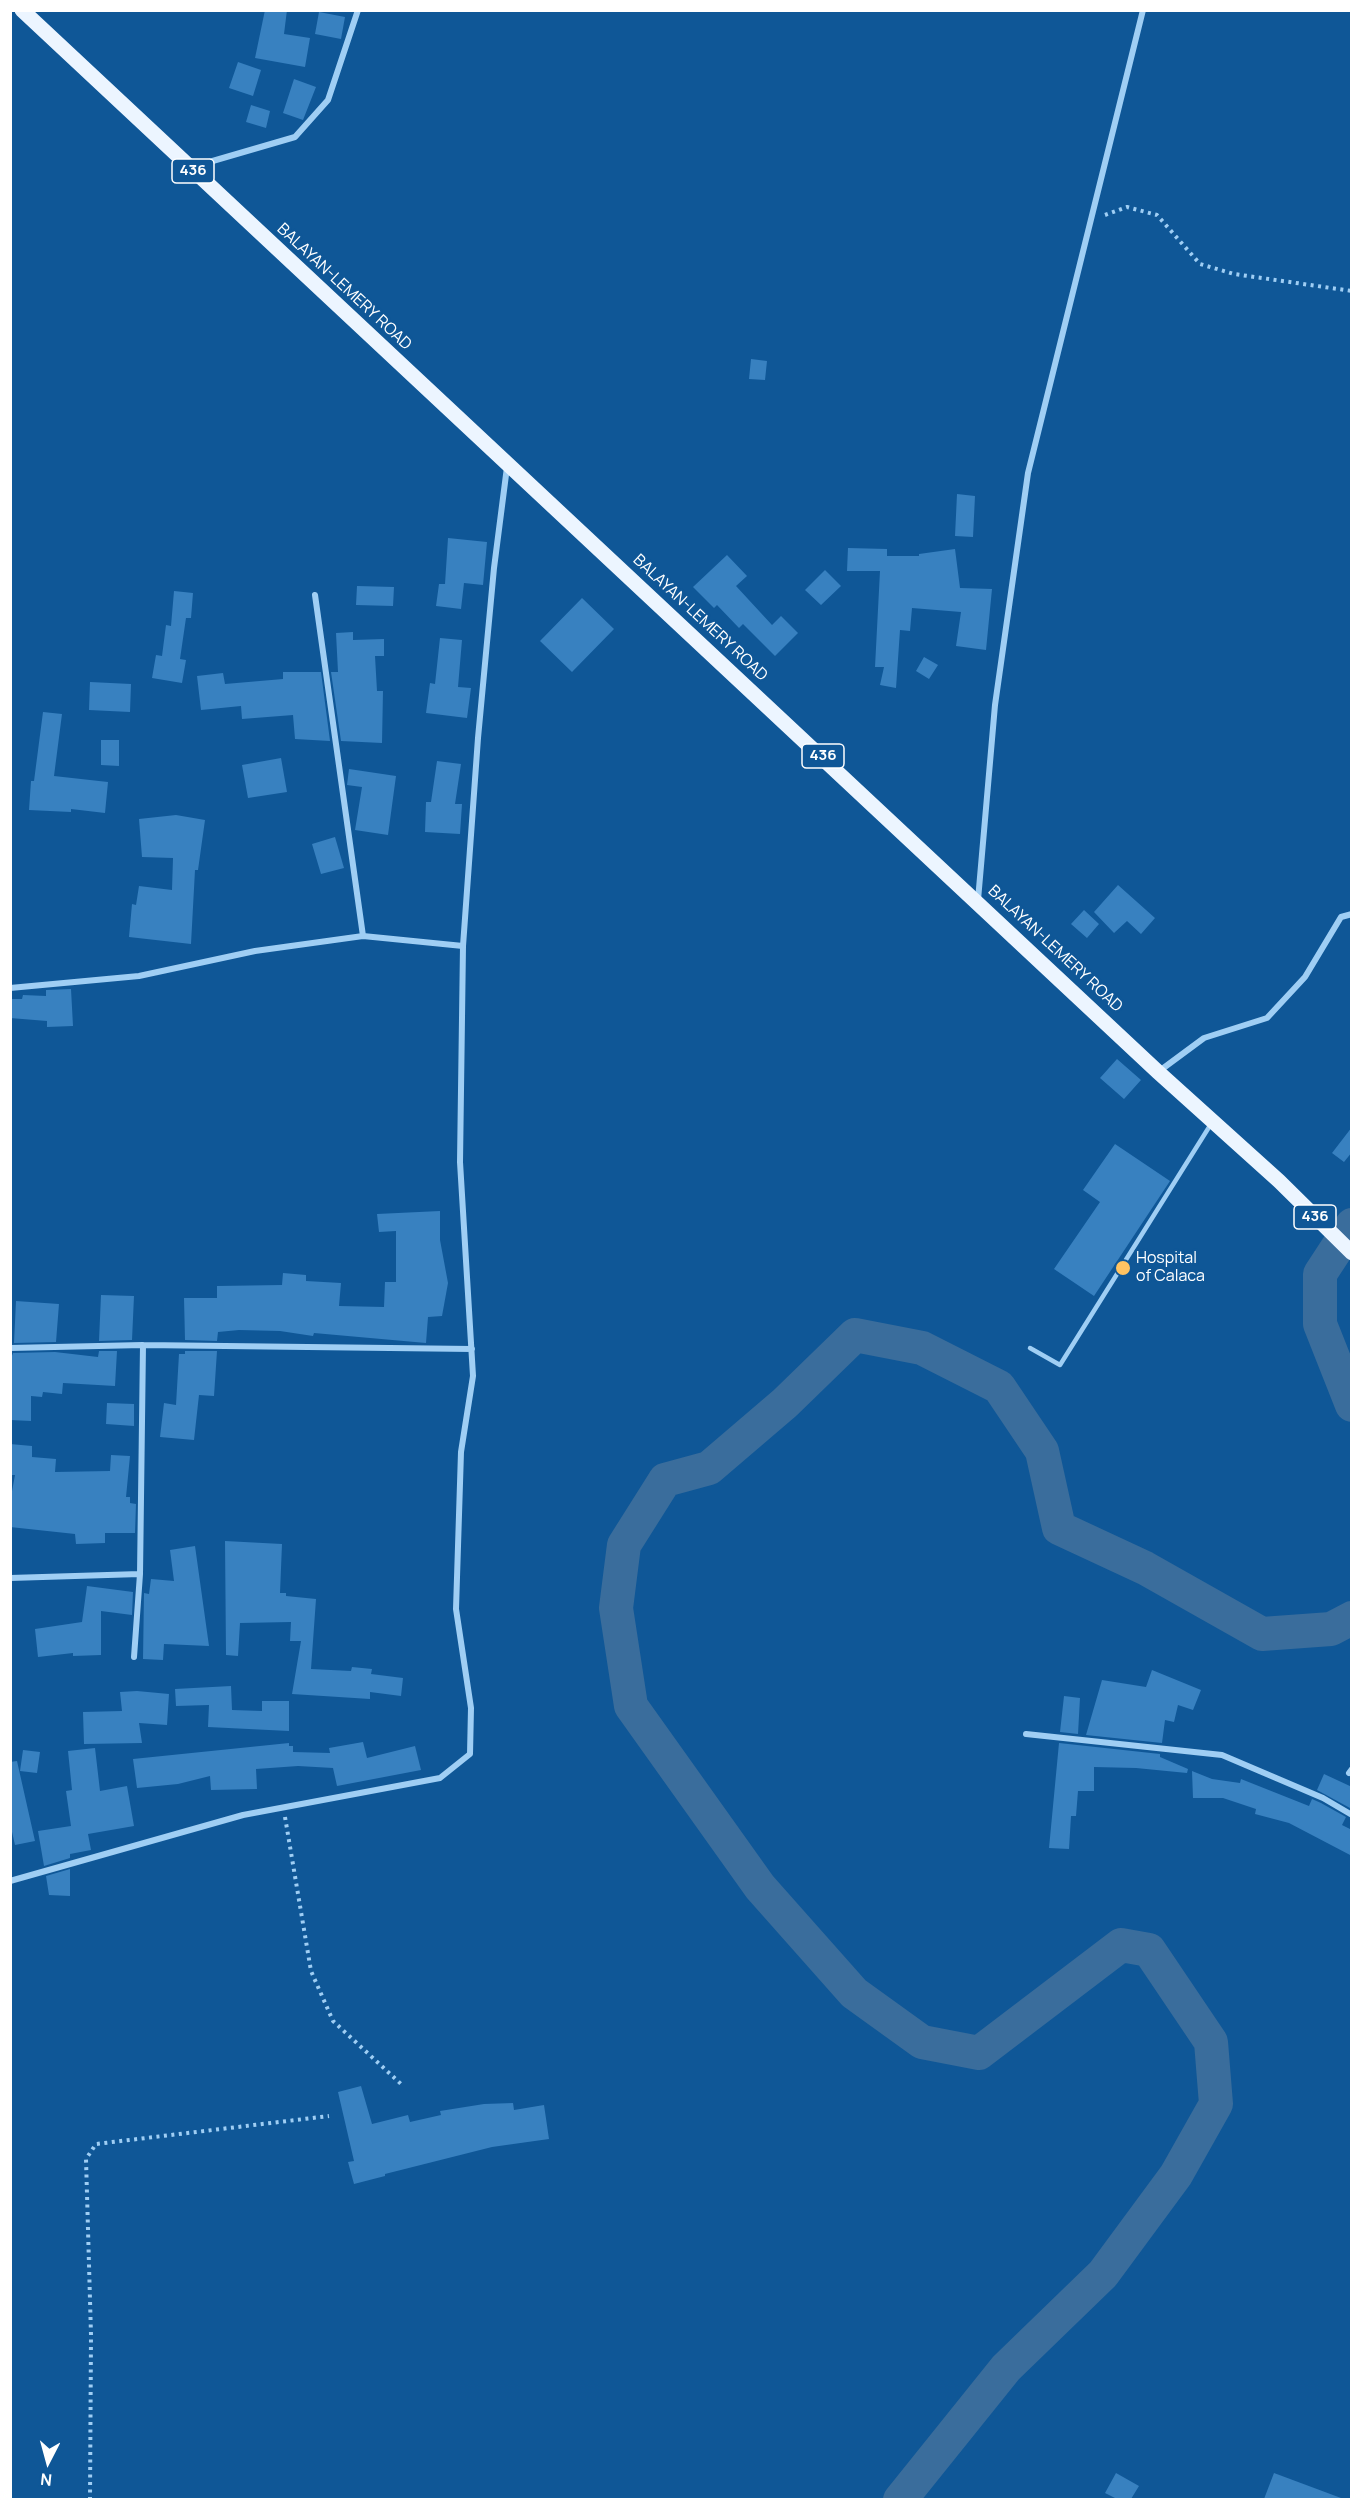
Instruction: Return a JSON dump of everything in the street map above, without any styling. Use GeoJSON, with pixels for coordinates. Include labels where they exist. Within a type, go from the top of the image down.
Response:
{"type":"FeatureCollection","features":[{"type":"Feature","properties":{"kind":"main road","name":"BALAYAN-LEMERY ROAD"},"geometry":{"type":"LineString","coordinates":[[22,10],[189,168],[978,900],[1158,1072],[1279,1181],[1352,1253]]}},
{"type":"Feature","properties":{"kind":"street"},"geometry":{"type":"LineString","coordinates":[[189,168],[295,137],[328,100],[358,10]]}},
{"type":"Feature","properties":{"kind":"street"},"geometry":{"type":"LineString","coordinates":[[978,900],[994,705],[1028,473],[1143,10]]}},
{"type":"Feature","properties":{"kind":"street"},"geometry":{"type":"LineString","coordinates":[[10,1881],[243,1815],[440,1778],[470,1754],[471,1708],[456,1609],[461,1452],[472,1376],[460,1162],[463,946],[481,704],[494,568],[508,464]]}},
{"type":"Feature","properties":{"kind":"street"},"geometry":{"type":"LineString","coordinates":[[315,595],[363,936]]}},
{"type":"Feature","properties":{"kind":"street"},"geometry":{"type":"LineString","coordinates":[[1158,1072],[1204,1038],[1267,1018],[1305,977],[1341,917],[1352,914]]}},
{"type":"Feature","properties":{"kind":"street"},"geometry":{"type":"LineString","coordinates":[[10,988],[139,976],[255,951],[363,936],[463,946]]}},
{"type":"Feature","properties":{"kind":"street"},"geometry":{"type":"LineString","coordinates":[[10,1348],[143,1345],[472,1349]]}},
{"type":"Feature","properties":{"kind":"street"},"geometry":{"type":"LineString","coordinates":[[134,1657],[140,1574],[143,1345]]}},
{"type":"Feature","properties":{"kind":"street"},"geometry":{"type":"LineString","coordinates":[[10,1578],[140,1574]]}},
{"type":"Feature","properties":{"kind":"street"},"geometry":{"type":"LineString","coordinates":[[1026,1734],[1222,1755],[1323,1798],[1352,1815]]}},
{"type":"Feature","properties":{"kind":"lane"},"geometry":{"type":"LineString","coordinates":[[1030,1347],[1060,1365],[1213,1121]]}},
{"type":"Feature","properties":{"kind":"path"},"geometry":{"type":"LineString","coordinates":[[1090,221],[1127,207],[1157,214],[1200,264],[1234,274],[1352,291]]}},
{"type":"Feature","properties":{"kind":"path"},"geometry":{"type":"LineString","coordinates":[[283,1807],[311,1971],[333,2021],[401,2084]]}},
{"type":"Feature","properties":{"kind":"path"},"geometry":{"type":"LineString","coordinates":[[90,2499],[91,2335],[86,2159],[96,2144],[329,2116]]}},
{"type":"Feature","properties":{"kind":"building"},"geometry":{"type":"Polygon","coordinates":[[[265,10],[287,10],[284,34],[310,38],[305,67],[255,58],[265,10]]]}},
{"type":"Feature","properties":{"kind":"building"},"geometry":{"type":"Polygon","coordinates":[[[319,12],[345,17],[341,39],[315,34],[319,12]]]}},
{"type":"Feature","properties":{"kind":"building"},"geometry":{"type":"Polygon","coordinates":[[[238,62],[261,70],[253,96],[229,88],[238,62]]]}},
{"type":"Feature","properties":{"kind":"building"},"geometry":{"type":"Polygon","coordinates":[[[294,79],[316,87],[303,120],[283,113],[294,79]]]}},
{"type":"Feature","properties":{"kind":"building"},"geometry":{"type":"Polygon","coordinates":[[[251,105],[270,111],[266,128],[246,122],[251,105]]]}},
{"type":"Feature","properties":{"kind":"building"},"geometry":{"type":"Polygon","coordinates":[[[751,359],[767,361],[765,380],[749,379],[751,359]]]}},
{"type":"Feature","properties":{"kind":"building"},"geometry":{"type":"Polygon","coordinates":[[[957,494],[975,496],[973,537],[955,536],[957,494]]]}},
{"type":"Feature","properties":{"kind":"building"},"geometry":{"type":"Polygon","coordinates":[[[448,538],[487,542],[483,585],[464,583],[461,609],[436,606],[439,584],[445,584],[448,538]]]}},
{"type":"Feature","properties":{"kind":"building"},"geometry":{"type":"Polygon","coordinates":[[[848,548],[887,549],[887,556],[919,556],[919,554],[955,549],[960,588],[992,589],[986,650],[956,646],[961,612],[912,608],[910,631],[900,630],[896,688],[880,685],[884,667],[875,667],[880,571],[847,571],[848,548]]]}},
{"type":"Feature","properties":{"kind":"building"},"geometry":{"type":"Polygon","coordinates":[[[727,555],[747,576],[736,586],[772,625],[781,616],[798,633],[775,656],[743,624],[739,628],[717,605],[714,608],[693,587],[727,555]]]}},
{"type":"Feature","properties":{"kind":"building"},"geometry":{"type":"Polygon","coordinates":[[[825,570],[841,586],[821,605],[805,590],[825,570]]]}},
{"type":"Feature","properties":{"kind":"building"},"geometry":{"type":"Polygon","coordinates":[[[357,586],[394,587],[393,606],[356,605],[357,586]]]}},
{"type":"Feature","properties":{"kind":"building"},"geometry":{"type":"Polygon","coordinates":[[[174,591],[193,593],[191,618],[186,618],[180,659],[186,660],[182,683],[152,678],[156,655],[162,656],[166,625],[171,626],[174,591]]]}},
{"type":"Feature","properties":{"kind":"building"},"geometry":{"type":"Polygon","coordinates":[[[582,598],[614,629],[572,672],[540,641],[582,598]]]}},
{"type":"Feature","properties":{"kind":"building"},"geometry":{"type":"Polygon","coordinates":[[[353,632],[353,640],[384,639],[384,656],[375,656],[377,691],[383,691],[382,743],[341,741],[331,672],[338,672],[336,633],[353,632]]]}},
{"type":"Feature","properties":{"kind":"building"},"geometry":{"type":"Polygon","coordinates":[[[440,638],[462,640],[458,687],[471,688],[467,718],[426,713],[430,683],[435,684],[440,638]]]}},
{"type":"Feature","properties":{"kind":"building"},"geometry":{"type":"Polygon","coordinates":[[[924,657],[938,665],[929,679],[916,671],[924,657]]]}},
{"type":"Feature","properties":{"kind":"building"},"geometry":{"type":"Polygon","coordinates":[[[283,672],[321,672],[330,741],[295,739],[293,715],[242,719],[241,706],[201,710],[197,676],[223,673],[225,684],[283,679],[283,672]]]}},
{"type":"Feature","properties":{"kind":"building"},"geometry":{"type":"Polygon","coordinates":[[[90,682],[131,684],[130,712],[89,710],[90,682]]]}},
{"type":"Feature","properties":{"kind":"building"},"geometry":{"type":"Polygon","coordinates":[[[43,712],[62,714],[54,776],[108,782],[105,813],[71,809],[71,812],[29,810],[31,781],[34,781],[43,712]]]}},
{"type":"Feature","properties":{"kind":"building"},"geometry":{"type":"Polygon","coordinates":[[[101,740],[119,740],[119,766],[101,765],[101,740]]]}},
{"type":"Feature","properties":{"kind":"building"},"geometry":{"type":"Polygon","coordinates":[[[281,758],[287,792],[248,798],[242,765],[281,758]]]}},
{"type":"Feature","properties":{"kind":"building"},"geometry":{"type":"Polygon","coordinates":[[[437,761],[461,764],[455,804],[462,804],[460,834],[425,832],[426,802],[431,802],[437,761]]]}},
{"type":"Feature","properties":{"kind":"building"},"geometry":{"type":"Polygon","coordinates":[[[349,769],[396,776],[388,835],[355,830],[362,787],[347,785],[349,769]]]}},
{"type":"Feature","properties":{"kind":"building"},"geometry":{"type":"Polygon","coordinates":[[[176,815],[205,820],[198,870],[195,870],[191,944],[129,937],[132,904],[136,905],[139,886],[172,890],[173,858],[142,857],[139,819],[176,815]]]}},
{"type":"Feature","properties":{"kind":"building"},"geometry":{"type":"Polygon","coordinates":[[[335,837],[344,868],[321,874],[312,844],[335,837]]]}},
{"type":"Feature","properties":{"kind":"building"},"geometry":{"type":"Polygon","coordinates":[[[1118,885],[1155,918],[1141,934],[1127,921],[1114,933],[1094,912],[1118,885]]]}},
{"type":"Feature","properties":{"kind":"building"},"geometry":{"type":"Polygon","coordinates":[[[1084,910],[1099,924],[1087,938],[1071,924],[1084,910]]]}},
{"type":"Feature","properties":{"kind":"building"},"geometry":{"type":"Polygon","coordinates":[[[71,989],[73,1026],[47,1027],[47,1021],[10,1018],[10,999],[22,999],[23,995],[46,996],[46,990],[71,989]]]}},
{"type":"Feature","properties":{"kind":"building"},"geometry":{"type":"Polygon","coordinates":[[[1117,1059],[1141,1080],[1124,1099],[1100,1078],[1117,1059]]]}},
{"type":"Feature","properties":{"kind":"building"},"geometry":{"type":"Polygon","coordinates":[[[1352,1127],[1352,1152],[1344,1162],[1332,1153],[1352,1127]]]}},
{"type":"Feature","properties":{"kind":"building","name":"Hospital of Calaca"},"geometry":{"type":"Polygon","coordinates":[[[1115,1144],[1170,1181],[1094,1296],[1054,1269],[1100,1202],[1083,1190],[1115,1144]]]}},
{"type":"Feature","properties":{"kind":"building"},"geometry":{"type":"Polygon","coordinates":[[[440,1211],[440,1240],[448,1283],[442,1316],[428,1317],[426,1343],[314,1333],[313,1336],[280,1331],[239,1330],[218,1332],[217,1341],[185,1340],[184,1298],[217,1298],[217,1286],[282,1285],[283,1273],[306,1275],[306,1281],[341,1283],[339,1306],[384,1307],[385,1282],[396,1282],[396,1231],[379,1232],[377,1214],[440,1211]]]}},
{"type":"Feature","properties":{"kind":"building"},"geometry":{"type":"Polygon","coordinates":[[[101,1295],[134,1296],[132,1340],[99,1341],[101,1295]]]}},
{"type":"Feature","properties":{"kind":"building"},"geometry":{"type":"Polygon","coordinates":[[[16,1301],[59,1304],[56,1342],[14,1343],[16,1301]]]}},
{"type":"Feature","properties":{"kind":"building"},"geometry":{"type":"Polygon","coordinates":[[[99,1351],[117,1351],[115,1386],[63,1383],[62,1394],[43,1392],[42,1397],[31,1396],[31,1421],[10,1420],[10,1361],[13,1353],[55,1352],[98,1357],[99,1351]]]}},
{"type":"Feature","properties":{"kind":"building"},"geometry":{"type":"Polygon","coordinates":[[[185,1351],[217,1351],[214,1396],[199,1395],[194,1440],[160,1437],[164,1403],[176,1405],[179,1354],[185,1354],[185,1351]]]}},
{"type":"Feature","properties":{"kind":"building"},"geometry":{"type":"Polygon","coordinates":[[[107,1403],[134,1404],[134,1426],[106,1424],[107,1403]]]}},
{"type":"Feature","properties":{"kind":"building"},"geometry":{"type":"Polygon","coordinates":[[[10,1444],[32,1446],[32,1457],[56,1459],[55,1472],[110,1471],[111,1455],[130,1456],[126,1497],[130,1497],[130,1503],[136,1504],[135,1533],[105,1533],[105,1543],[76,1544],[75,1534],[10,1527],[10,1502],[15,1475],[10,1475],[10,1444]]]}},
{"type":"Feature","properties":{"kind":"building"},"geometry":{"type":"Polygon","coordinates":[[[225,1541],[282,1544],[280,1593],[286,1593],[286,1596],[316,1599],[311,1669],[351,1671],[352,1667],[372,1669],[371,1674],[403,1678],[401,1696],[370,1692],[370,1699],[292,1694],[301,1641],[290,1641],[291,1622],[240,1623],[238,1656],[226,1655],[225,1541]]]}},
{"type":"Feature","properties":{"kind":"building"},"geometry":{"type":"Polygon","coordinates":[[[195,1546],[209,1646],[164,1644],[163,1660],[143,1659],[144,1593],[149,1594],[151,1579],[174,1581],[170,1550],[195,1546]]]}},
{"type":"Feature","properties":{"kind":"building"},"geometry":{"type":"Polygon","coordinates":[[[87,1586],[133,1592],[132,1615],[101,1611],[101,1655],[73,1656],[73,1653],[38,1657],[35,1629],[82,1622],[87,1586]]]}},
{"type":"Feature","properties":{"kind":"building"},"geometry":{"type":"Polygon","coordinates":[[[1152,1670],[1201,1690],[1193,1710],[1178,1705],[1174,1722],[1165,1720],[1162,1743],[1086,1735],[1102,1680],[1146,1687],[1152,1670]]]}},
{"type":"Feature","properties":{"kind":"building"},"geometry":{"type":"Polygon","coordinates":[[[231,1686],[232,1710],[262,1711],[262,1701],[289,1701],[289,1731],[208,1727],[209,1705],[176,1706],[175,1689],[231,1686]]]}},
{"type":"Feature","properties":{"kind":"building"},"geometry":{"type":"Polygon","coordinates":[[[120,1692],[169,1694],[167,1725],[139,1723],[142,1743],[84,1744],[83,1712],[122,1711],[120,1692]]]}},
{"type":"Feature","properties":{"kind":"building"},"geometry":{"type":"Polygon","coordinates":[[[1064,1696],[1080,1698],[1078,1734],[1060,1732],[1064,1696]]]}},
{"type":"Feature","properties":{"kind":"building"},"geometry":{"type":"Polygon","coordinates":[[[363,1742],[367,1758],[415,1746],[421,1770],[337,1786],[333,1768],[298,1766],[256,1769],[257,1789],[211,1790],[210,1776],[178,1784],[137,1788],[133,1759],[289,1743],[289,1746],[293,1746],[293,1752],[330,1753],[329,1748],[363,1742]]]}},
{"type":"Feature","properties":{"kind":"building"},"geometry":{"type":"Polygon","coordinates":[[[1059,1743],[1160,1754],[1160,1757],[1188,1769],[1187,1773],[1094,1767],[1094,1791],[1078,1791],[1076,1816],[1071,1816],[1069,1849],[1049,1848],[1059,1743]]]}},
{"type":"Feature","properties":{"kind":"building"},"geometry":{"type":"Polygon","coordinates":[[[95,1748],[100,1791],[127,1786],[134,1826],[88,1834],[91,1850],[70,1854],[70,1858],[44,1866],[38,1831],[71,1826],[66,1791],[72,1790],[68,1751],[95,1748]]]}},
{"type":"Feature","properties":{"kind":"building"},"geometry":{"type":"Polygon","coordinates":[[[23,1750],[40,1752],[37,1773],[20,1771],[23,1750]]]}},
{"type":"Feature","properties":{"kind":"building"},"geometry":{"type":"Polygon","coordinates":[[[17,1761],[35,1841],[15,1845],[10,1823],[10,1762],[17,1761]]]}},
{"type":"Feature","properties":{"kind":"building"},"geometry":{"type":"Polygon","coordinates":[[[1192,1771],[1212,1779],[1240,1783],[1241,1779],[1309,1806],[1312,1799],[1321,1803],[1346,1817],[1342,1825],[1352,1830],[1352,1856],[1289,1823],[1255,1814],[1256,1809],[1223,1798],[1193,1798],[1192,1771]]]}},
{"type":"Feature","properties":{"kind":"building"},"geometry":{"type":"Polygon","coordinates":[[[1324,1774],[1352,1787],[1350,1808],[1317,1790],[1324,1774]]]}},
{"type":"Feature","properties":{"kind":"building"},"geometry":{"type":"Polygon","coordinates":[[[70,1869],[70,1896],[49,1895],[46,1876],[70,1869]]]}},
{"type":"Feature","properties":{"kind":"building"},"geometry":{"type":"Polygon","coordinates":[[[361,2086],[372,2124],[408,2115],[410,2122],[441,2115],[440,2111],[484,2104],[513,2103],[514,2110],[544,2105],[549,2139],[492,2147],[354,2184],[348,2162],[354,2161],[338,2092],[361,2086]]]}},
{"type":"Feature","properties":{"kind":"building"},"geometry":{"type":"Polygon","coordinates":[[[1116,2473],[1139,2486],[1131,2499],[1117,2499],[1105,2493],[1116,2473]]]}},
{"type":"Feature","properties":{"kind":"building"},"geometry":{"type":"Polygon","coordinates":[[[1274,2473],[1341,2498],[1341,2499],[1264,2499],[1274,2473]]]}},
{"type":"Feature","properties":{"kind":"waterway"},"geometry":{"type":"LineString","coordinates":[[1352,1225],[1320,1274],[1320,1324],[1352,1405]]}},
{"type":"Feature","properties":{"kind":"waterway"},"geometry":{"type":"LineString","coordinates":[[900,2500],[1006,2368],[1103,2274],[1176,2175],[1216,2104],[1211,2042],[1149,1950],[1121,1945],[979,2053],[922,2042],[854,1993],[760,1887],[631,1706],[616,1608],[624,1545],[665,1480],[709,1468],[785,1403],[855,1335],[922,1348],[999,1387],[1042,1451],[1059,1528],[1145,1568],[1262,1634],[1331,1629],[1352,1618]]}},
{"type":"Feature","properties":{"kind":"place","name":"Hospital of Calaca"},"geometry":{"type":"Point","coordinates":[1123,1268]}}]}
